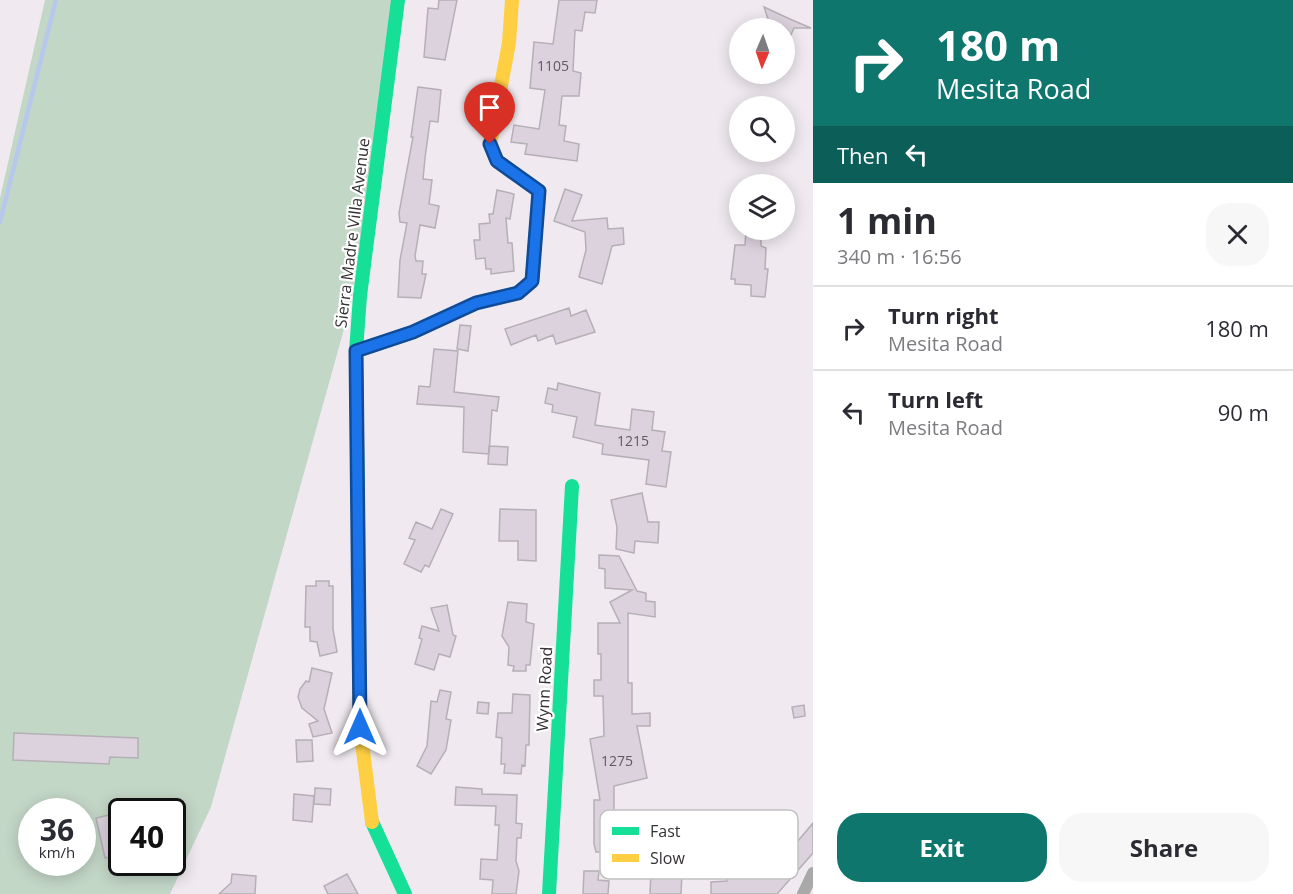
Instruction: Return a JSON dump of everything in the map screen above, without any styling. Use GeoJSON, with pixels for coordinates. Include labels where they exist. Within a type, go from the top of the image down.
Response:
{"type":"FeatureCollection","features":[{"type":"Feature","properties":{"kind":"street","name":"Sierra Madre Villa Avenue"},"geometry":{"type":"LineString","coordinates":[[398,0],[360,296],[356,351],[360,727],[369,815],[405,894]]}},
{"type":"Feature","properties":{"kind":"street"},"geometry":{"type":"LineString","coordinates":[[356,351],[413,332],[476,303],[518,293],[532,281],[539,191],[497,161],[490,144],[509,43],[512,0]]}},
{"type":"Feature","properties":{"kind":"street","name":"Wynn Road"},"geometry":{"type":"LineString","coordinates":[[549,894],[572,486]]}},
{"type":"Feature","properties":{"kind":"street"},"geometry":{"type":"LineString","coordinates":[[803,894],[813,873]]}},
{"type":"Feature","properties":{"kind":"green space"},"geometry":{"type":"Polygon","coordinates":[[[45,0],[395,0],[351,304],[211,807],[186,860],[186,798],[108,798],[108,876],[178,876],[170,894],[0,894],[0,198],[45,0]]]}},
{"type":"Feature","properties":{"kind":"building"},"geometry":{"type":"Polygon","coordinates":[[[439,0],[457,0],[445,60],[424,57],[428,8],[438,9],[439,0]]]}},
{"type":"Feature","properties":{"kind":"building"},"geometry":{"type":"Polygon","coordinates":[[[559,0],[597,0],[595,13],[585,12],[582,31],[575,30],[573,71],[581,73],[579,96],[562,96],[559,125],[566,126],[564,141],[579,144],[577,161],[525,154],[527,144],[511,142],[514,125],[539,129],[545,90],[530,88],[534,42],[553,44],[559,0]]]}},
{"type":"Feature","properties":{"kind":"building"},"geometry":{"type":"Polygon","coordinates":[[[764,7],[789,18],[768,18],[764,7]]]}},
{"type":"Feature","properties":{"kind":"building"},"geometry":{"type":"Polygon","coordinates":[[[795,21],[811,28],[795,28],[795,21]]]}},
{"type":"Feature","properties":{"kind":"building"},"geometry":{"type":"Polygon","coordinates":[[[418,87],[441,90],[438,122],[430,121],[423,179],[432,180],[429,204],[439,206],[435,228],[420,225],[415,256],[416,261],[423,261],[422,274],[426,274],[421,298],[398,297],[400,260],[407,223],[400,222],[399,213],[413,137],[411,137],[418,87]]]}},
{"type":"Feature","properties":{"kind":"building"},"geometry":{"type":"Polygon","coordinates":[[[565,189],[582,195],[572,221],[607,218],[608,229],[623,228],[624,244],[612,246],[602,284],[579,277],[586,250],[585,232],[554,221],[565,189]]]}},
{"type":"Feature","properties":{"kind":"building"},"geometry":{"type":"Polygon","coordinates":[[[497,190],[514,194],[510,219],[506,218],[508,243],[512,243],[514,271],[491,274],[491,269],[486,269],[485,258],[476,259],[474,240],[480,240],[479,224],[490,223],[489,214],[493,214],[497,190]]]}},
{"type":"Feature","properties":{"kind":"building"},"geometry":{"type":"Polygon","coordinates":[[[745,240],[761,240],[761,246],[766,248],[765,269],[768,269],[765,297],[751,296],[751,285],[735,284],[735,279],[731,279],[735,245],[745,245],[745,240]]]}},
{"type":"Feature","properties":{"kind":"building"},"geometry":{"type":"Polygon","coordinates":[[[569,308],[571,316],[586,310],[595,332],[556,344],[553,335],[538,341],[536,335],[511,345],[505,329],[569,308]]]}},
{"type":"Feature","properties":{"kind":"building"},"geometry":{"type":"Polygon","coordinates":[[[460,325],[471,326],[468,351],[457,349],[460,325]]]}},
{"type":"Feature","properties":{"kind":"building"},"geometry":{"type":"Polygon","coordinates":[[[434,349],[458,351],[454,392],[499,397],[497,411],[492,410],[489,454],[463,452],[464,407],[417,404],[419,386],[430,387],[434,349]]]}},
{"type":"Feature","properties":{"kind":"building"},"geometry":{"type":"Polygon","coordinates":[[[558,383],[600,393],[595,425],[630,430],[632,409],[654,412],[652,430],[665,432],[662,451],[671,452],[666,487],[646,484],[649,460],[602,454],[603,444],[573,437],[577,417],[552,412],[553,405],[545,403],[548,388],[557,390],[558,383]]]}},
{"type":"Feature","properties":{"kind":"building"},"geometry":{"type":"Polygon","coordinates":[[[489,446],[508,447],[507,465],[488,464],[489,446]]]}},
{"type":"Feature","properties":{"kind":"building"},"geometry":{"type":"Polygon","coordinates":[[[642,493],[648,522],[659,522],[658,543],[635,541],[634,553],[616,549],[617,527],[611,500],[642,493]]]}},
{"type":"Feature","properties":{"kind":"building"},"geometry":{"type":"Polygon","coordinates":[[[441,509],[453,514],[429,567],[425,565],[421,572],[404,564],[415,540],[409,538],[416,522],[432,529],[441,509]]]}},
{"type":"Feature","properties":{"kind":"building"},"geometry":{"type":"Polygon","coordinates":[[[500,509],[536,510],[536,561],[518,560],[518,541],[499,541],[500,509]]]}},
{"type":"Feature","properties":{"kind":"building"},"geometry":{"type":"Polygon","coordinates":[[[599,555],[619,556],[637,591],[646,593],[646,601],[655,602],[655,617],[628,613],[628,683],[632,683],[632,714],[650,713],[650,726],[637,726],[647,778],[614,786],[614,810],[600,810],[600,852],[596,852],[594,800],[600,800],[590,739],[604,736],[603,696],[594,696],[594,680],[601,680],[598,623],[620,623],[610,602],[632,590],[605,588],[605,569],[599,568],[599,555]]]}},
{"type":"Feature","properties":{"kind":"building"},"geometry":{"type":"Polygon","coordinates":[[[316,581],[329,581],[329,586],[333,586],[333,629],[337,652],[320,656],[317,642],[310,641],[310,627],[305,627],[306,586],[316,586],[316,581]]]}},
{"type":"Feature","properties":{"kind":"building"},"geometry":{"type":"Polygon","coordinates":[[[508,602],[527,604],[526,622],[534,624],[530,665],[526,665],[526,671],[513,671],[514,666],[508,665],[509,647],[502,636],[508,602]]]}},
{"type":"Feature","properties":{"kind":"building"},"geometry":{"type":"Polygon","coordinates":[[[447,605],[453,635],[456,636],[450,657],[439,654],[434,670],[415,664],[422,639],[419,638],[422,626],[439,631],[431,608],[447,605]]]}},
{"type":"Feature","properties":{"kind":"building"},"geometry":{"type":"Polygon","coordinates":[[[312,668],[332,673],[324,709],[332,733],[313,737],[309,724],[318,721],[302,708],[298,697],[300,689],[306,681],[309,682],[312,668]]]}},
{"type":"Feature","properties":{"kind":"building"},"geometry":{"type":"Polygon","coordinates":[[[440,690],[451,692],[446,719],[451,720],[446,750],[431,774],[417,766],[427,746],[431,701],[437,702],[440,690]]]}},
{"type":"Feature","properties":{"kind":"building"},"geometry":{"type":"Polygon","coordinates":[[[513,694],[530,695],[529,745],[526,745],[525,766],[522,765],[521,774],[504,773],[505,764],[501,764],[502,738],[496,737],[498,713],[512,713],[513,694]]]}},
{"type":"Feature","properties":{"kind":"building"},"geometry":{"type":"Polygon","coordinates":[[[478,702],[489,703],[488,714],[477,713],[478,702]]]}},
{"type":"Feature","properties":{"kind":"building"},"geometry":{"type":"Polygon","coordinates":[[[804,705],[805,716],[794,718],[792,707],[804,705]]]}},
{"type":"Feature","properties":{"kind":"building"},"geometry":{"type":"Polygon","coordinates":[[[14,733],[138,738],[138,758],[110,757],[109,764],[13,760],[14,733]]]}},
{"type":"Feature","properties":{"kind":"building"},"geometry":{"type":"Polygon","coordinates":[[[296,740],[312,740],[313,761],[297,762],[296,740]]]}},
{"type":"Feature","properties":{"kind":"building"},"geometry":{"type":"Polygon","coordinates":[[[456,787],[482,789],[482,794],[517,795],[516,823],[522,824],[521,838],[517,838],[516,861],[519,871],[516,894],[492,894],[493,880],[480,879],[481,859],[497,860],[499,825],[495,825],[496,806],[455,805],[456,787]]]}},
{"type":"Feature","properties":{"kind":"building"},"geometry":{"type":"Polygon","coordinates":[[[315,788],[331,789],[330,805],[314,804],[315,788]]]}},
{"type":"Feature","properties":{"kind":"building"},"geometry":{"type":"Polygon","coordinates":[[[294,794],[314,796],[312,822],[293,820],[294,794]]]}},
{"type":"Feature","properties":{"kind":"building"},"geometry":{"type":"Polygon","coordinates":[[[108,815],[108,857],[105,858],[96,818],[108,815]]]}},
{"type":"Feature","properties":{"kind":"building"},"geometry":{"type":"Polygon","coordinates":[[[813,823],[813,853],[798,870],[798,841],[813,823]]]}},
{"type":"Feature","properties":{"kind":"building"},"geometry":{"type":"Polygon","coordinates":[[[584,871],[599,871],[598,880],[609,881],[608,894],[583,894],[584,871]]]}},
{"type":"Feature","properties":{"kind":"building"},"geometry":{"type":"Polygon","coordinates":[[[232,874],[256,876],[255,894],[219,894],[231,883],[232,874]]]}},
{"type":"Feature","properties":{"kind":"building"},"geometry":{"type":"Polygon","coordinates":[[[347,874],[358,894],[328,894],[324,886],[347,874]]]}},
{"type":"Feature","properties":{"kind":"building"},"geometry":{"type":"Polygon","coordinates":[[[651,879],[682,879],[681,894],[650,894],[651,879]]]}},
{"type":"Feature","properties":{"kind":"building"},"geometry":{"type":"Polygon","coordinates":[[[727,879],[790,879],[777,894],[711,894],[711,882],[727,881],[727,879]]]}},
{"type":"Feature","properties":{"kind":"waterway"},"geometry":{"type":"LineString","coordinates":[[0,222],[56,0]]}},
{"type":"Feature","properties":{"kind":"traffic: fast"},"geometry":{"type":"LineString","coordinates":[[358,518],[356,351],[360,296],[398,0]]}},
{"type":"Feature","properties":{"kind":"traffic: fast"},"geometry":{"type":"LineString","coordinates":[[356,351],[413,332],[476,303],[518,293],[532,281],[539,191],[503,165]]}},
{"type":"Feature","properties":{"kind":"traffic: fast"},"geometry":{"type":"LineString","coordinates":[[549,894],[572,486]]}},
{"type":"Feature","properties":{"kind":"traffic: fast"},"geometry":{"type":"LineString","coordinates":[[372,822],[405,894]]}},
{"type":"Feature","properties":{"kind":"traffic: slow"},"geometry":{"type":"LineString","coordinates":[[503,165],[497,161],[490,144],[509,43],[512,0]]}},
{"type":"Feature","properties":{"kind":"traffic: slow"},"geometry":{"type":"LineString","coordinates":[[358,518],[360,727],[372,822]]}},
{"type":"Feature","properties":{"kind":"route"},"geometry":{"type":"LineString","coordinates":[[360,727],[356,351],[413,332],[476,303],[518,293],[532,281],[539,191],[524,178],[497,161],[490,144]]}}]}
